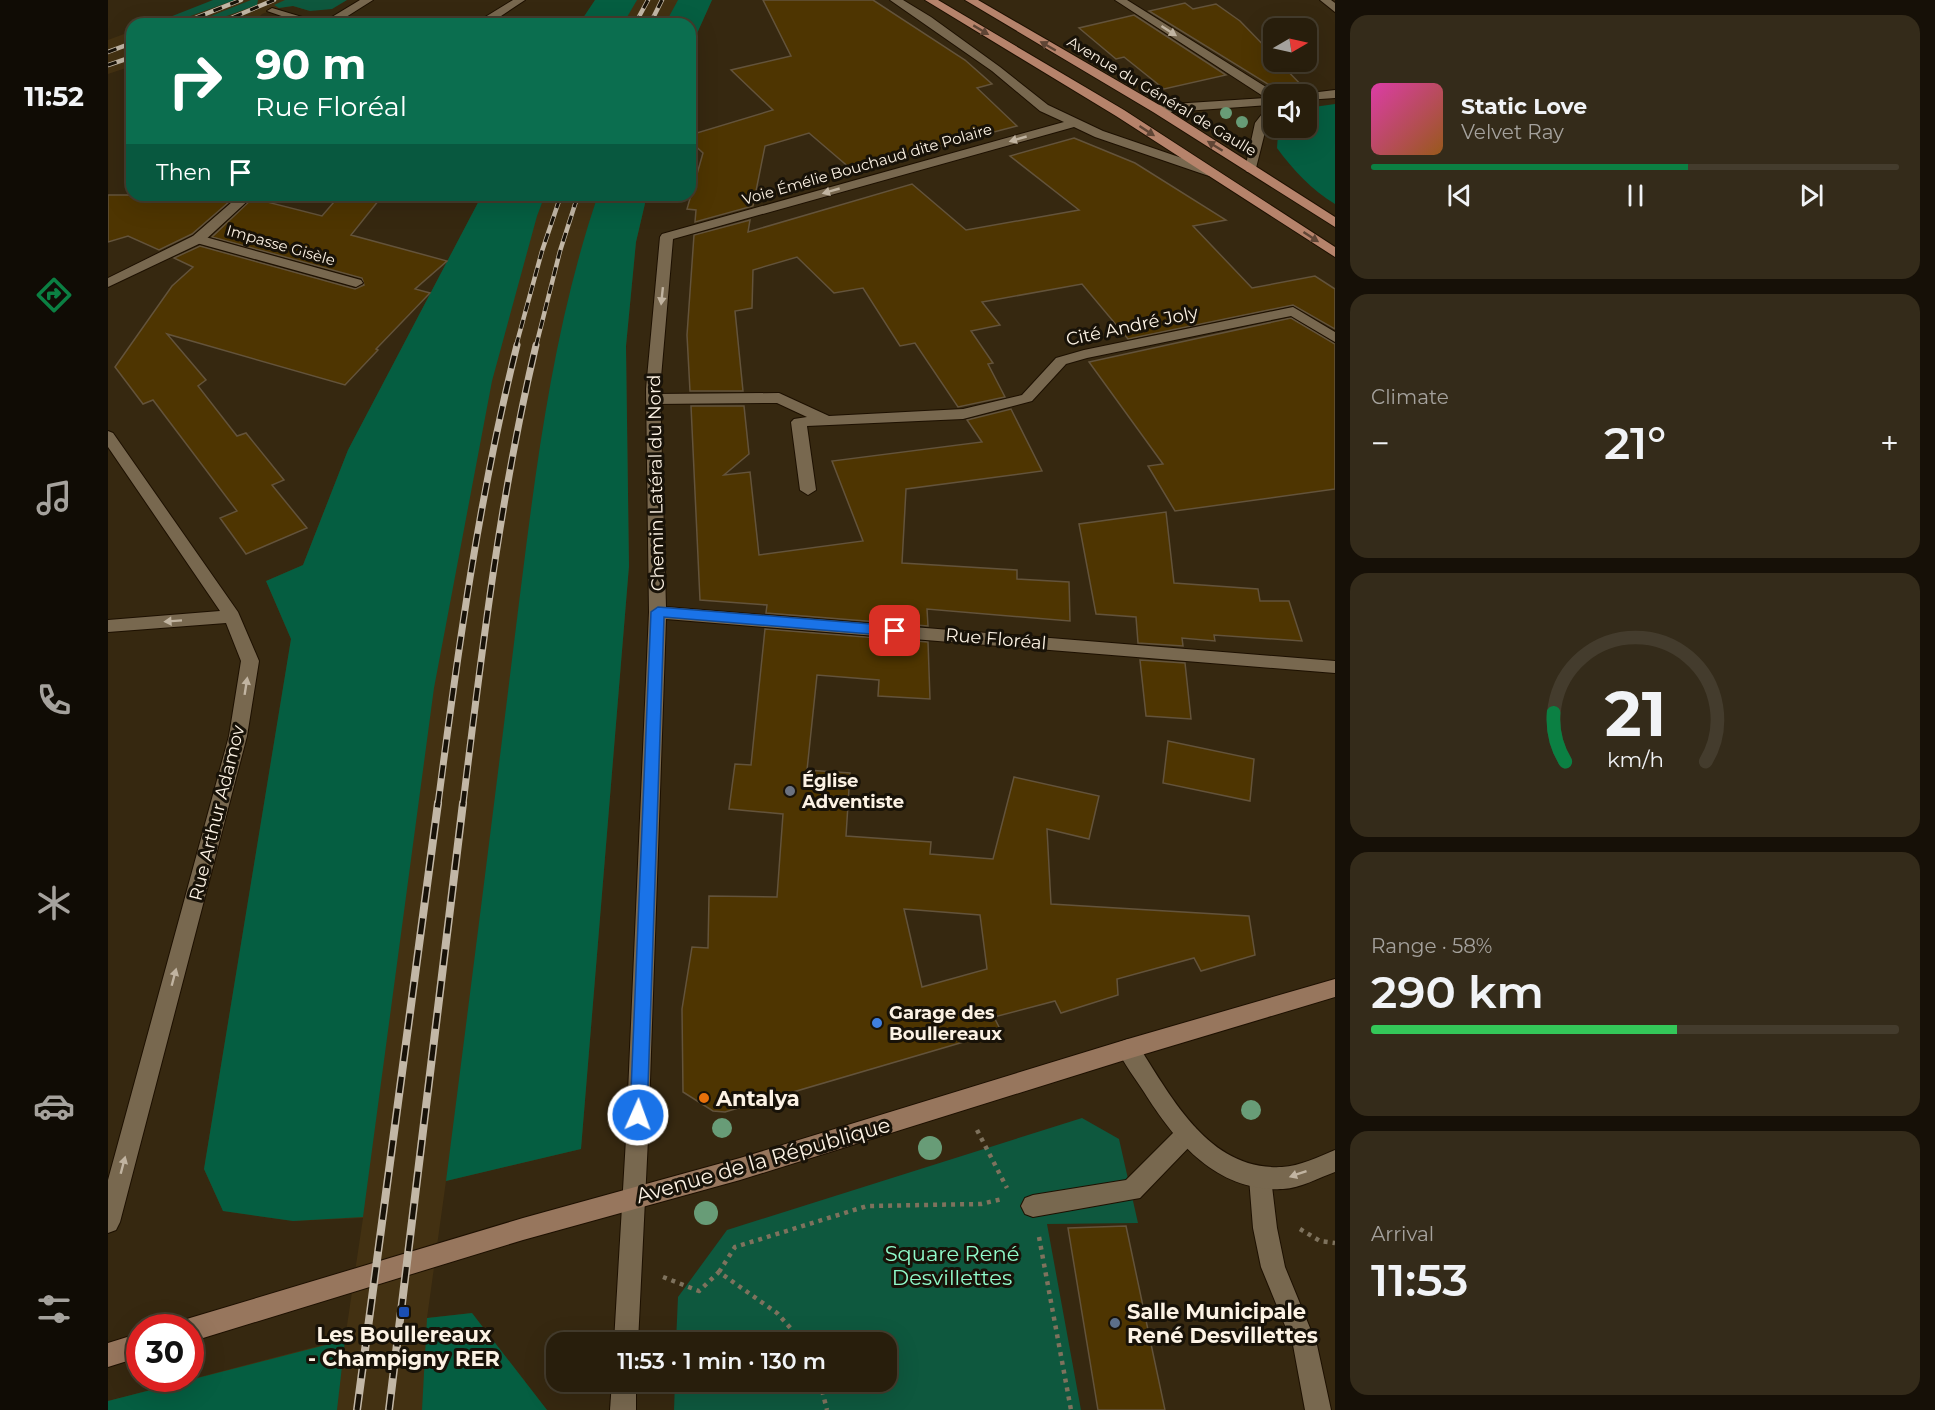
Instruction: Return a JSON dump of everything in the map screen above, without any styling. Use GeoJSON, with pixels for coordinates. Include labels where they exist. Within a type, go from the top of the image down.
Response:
{"type":"FeatureCollection","features":[{"type":"Feature","properties":{"kind":"main road"},"geometry":{"type":"LineString","coordinates":[[930,0],[1120,113],[1335,253]]}},
{"type":"Feature","properties":{"kind":"main road","name":"Avenue du Général de Gaulle"},"geometry":{"type":"LineString","coordinates":[[970,0],[1156,109],[1335,223]]}},
{"type":"Feature","properties":{"kind":"main road","name":"Avenue de la République"},"geometry":{"type":"LineString","coordinates":[[204,1326],[634,1197],[740,1169],[1128,1049],[1335,988]]}},
{"type":"Feature","properties":{"kind":"main road"},"geometry":{"type":"LineString","coordinates":[[108,1355],[126,1349]]}},
{"type":"Feature","properties":{"kind":"street"},"geometry":{"type":"LineString","coordinates":[[337,18],[368,0]]}},
{"type":"Feature","properties":{"kind":"street"},"geometry":{"type":"LineString","coordinates":[[491,18],[520,0]]}},
{"type":"Feature","properties":{"kind":"street"},"geometry":{"type":"LineString","coordinates":[[895,0],[936,25],[1044,108],[1099,134],[1210,172]]}},
{"type":"Feature","properties":{"kind":"street"},"geometry":{"type":"LineString","coordinates":[[1120,0],[1263,93]]}},
{"type":"Feature","properties":{"kind":"street"},"geometry":{"type":"LineString","coordinates":[[1325,0],[1335,9]]}},
{"type":"Feature","properties":{"kind":"street"},"geometry":{"type":"LineString","coordinates":[[272,11],[296,18]]}},
{"type":"Feature","properties":{"kind":"street"},"geometry":{"type":"LineString","coordinates":[[1317,96],[1335,94]]}},
{"type":"Feature","properties":{"kind":"street"},"geometry":{"type":"LineString","coordinates":[[1156,109],[1263,101]]}},
{"type":"Feature","properties":{"kind":"street"},"geometry":{"type":"LineString","coordinates":[[1251,169],[1263,120]]}},
{"type":"Feature","properties":{"kind":"street","name":"Voie Émélie Bouchaud dite Polaire"},"geometry":{"type":"LineString","coordinates":[[667,237],[1075,123]]}},
{"type":"Feature","properties":{"kind":"street"},"geometry":{"type":"LineString","coordinates":[[108,283],[198,239],[241,201]]}},
{"type":"Feature","properties":{"kind":"street","name":"Chemin Latéral du Nord"},"geometry":{"type":"LineString","coordinates":[[627,1332],[658,612],[653,399],[667,237]]}},
{"type":"Feature","properties":{"kind":"street","name":"Impasse Gisèle"},"geometry":{"type":"LineString","coordinates":[[198,239],[356,283]]}},
{"type":"Feature","properties":{"kind":"street","name":"Cité André Joly"},"geometry":{"type":"LineString","coordinates":[[808,490],[799,422],[963,414],[1028,398],[1061,362],[1084,354],[1293,311],[1335,338]]}},
{"type":"Feature","properties":{"kind":"street"},"geometry":{"type":"LineString","coordinates":[[653,399],[779,398],[829,421]]}},
{"type":"Feature","properties":{"kind":"street","name":"Rue Arthur Adamov"},"geometry":{"type":"LineString","coordinates":[[108,436],[232,616],[250,661],[238,736],[108,1222]]}},
{"type":"Feature","properties":{"kind":"street","name":"Rue Floréal"},"geometry":{"type":"LineString","coordinates":[[658,612],[1335,666]]}},
{"type":"Feature","properties":{"kind":"street"},"geometry":{"type":"LineString","coordinates":[[108,626],[232,616]]}},
{"type":"Feature","properties":{"kind":"street"},"geometry":{"type":"LineString","coordinates":[[1128,1049],[1187,1134],[1210,1157],[1228,1169],[1260,1178],[1284,1178],[1335,1161]]}},
{"type":"Feature","properties":{"kind":"street"},"geometry":{"type":"LineString","coordinates":[[1033,1206],[1132,1190],[1187,1134]]}},
{"type":"Feature","properties":{"kind":"street"},"geometry":{"type":"LineString","coordinates":[[1260,1178],[1265,1228],[1273,1267],[1305,1346],[1318,1410]]}},
{"type":"Feature","properties":{"kind":"street"},"geometry":{"type":"LineString","coordinates":[[623,1410],[624,1392]]}},
{"type":"Feature","properties":{"kind":"path"},"geometry":{"type":"LineString","coordinates":[[662,1276],[699,1291],[719,1272],[735,1247],[867,1206],[981,1204],[1012,1196],[962,1101]]}},
{"type":"Feature","properties":{"kind":"path"},"geometry":{"type":"LineString","coordinates":[[1033,1206],[1071,1410]]}},
{"type":"Feature","properties":{"kind":"path"},"geometry":{"type":"LineString","coordinates":[[1297,1227],[1320,1241],[1335,1242]]}},
{"type":"Feature","properties":{"kind":"path"},"geometry":{"type":"LineString","coordinates":[[719,1272],[777,1313],[794,1332]]}},
{"type":"Feature","properties":{"kind":"path"},"geometry":{"type":"LineString","coordinates":[[822,1392],[827,1410]]}},
{"type":"Feature","properties":{"kind":"shaded area"},"geometry":{"type":"Polygon","coordinates":[[[224,0],[347,0],[310,11],[293,6],[279,8],[262,14],[258,18],[170,18],[224,0]]]}},
{"type":"Feature","properties":{"kind":"shaded area"},"geometry":{"type":"Polygon","coordinates":[[[595,0],[712,0],[696,36],[696,18],[583,18],[595,0]]]}},
{"type":"Feature","properties":{"kind":"shaded area"},"geometry":{"type":"Polygon","coordinates":[[[126,33],[126,68],[108,74],[108,40],[126,33]]]}},
{"type":"Feature","properties":{"kind":"shaded area"},"geometry":{"type":"Polygon","coordinates":[[[479,201],[646,201],[636,242],[626,346],[629,566],[581,1149],[446,1181],[427,1318],[472,1313],[547,1410],[108,1410],[108,1401],[142,1392],[204,1392],[204,1376],[345,1339],[363,1218],[293,1221],[223,1211],[204,1169],[291,639],[266,581],[303,565],[348,450],[479,201]]]}},
{"type":"Feature","properties":{"kind":"green space"},"geometry":{"type":"Polygon","coordinates":[[[213,0],[235,0],[185,18],[167,18],[213,0]]]}},
{"type":"Feature","properties":{"kind":"green space"},"geometry":{"type":"Polygon","coordinates":[[[251,0],[258,0],[257,5],[221,18],[206,18],[251,0]]]}},
{"type":"Feature","properties":{"kind":"green space"},"geometry":{"type":"Polygon","coordinates":[[[285,0],[347,0],[332,9],[310,11],[293,6],[279,8],[274,5],[285,0]]]}},
{"type":"Feature","properties":{"kind":"green space"},"geometry":{"type":"Polygon","coordinates":[[[595,0],[637,0],[626,18],[583,18],[595,0]]]}},
{"type":"Feature","properties":{"kind":"green space"},"geometry":{"type":"Polygon","coordinates":[[[678,0],[712,0],[696,36],[696,18],[668,18],[678,0]]]}},
{"type":"Feature","properties":{"kind":"green space"},"geometry":{"type":"Polygon","coordinates":[[[1335,104],[1335,204],[1303,179],[1277,148],[1278,138],[1317,138],[1317,107],[1335,104]]]}},
{"type":"Feature","properties":{"kind":"green space"},"geometry":{"type":"Polygon","coordinates":[[[479,201],[543,201],[492,381],[434,688],[363,1217],[293,1221],[223,1211],[204,1169],[291,639],[266,581],[303,565],[348,450],[479,201]]]}},
{"type":"Feature","properties":{"kind":"green space"},"geometry":{"type":"Polygon","coordinates":[[[596,201],[646,201],[636,242],[626,346],[629,566],[581,1149],[446,1181],[536,473],[555,360],[581,249],[596,201]]]}},
{"type":"Feature","properties":{"kind":"green space","name":"Square René Desvillettes"},"geometry":{"type":"Polygon","coordinates":[[[1082,1118],[1119,1139],[1138,1223],[1047,1224],[1081,1410],[674,1410],[675,1392],[897,1392],[897,1332],[676,1332],[678,1297],[727,1230],[1082,1118]]]}},
{"type":"Feature","properties":{"kind":"green space"},"geometry":{"type":"Polygon","coordinates":[[[472,1313],[547,1410],[422,1410],[427,1318],[472,1313]]]}},
{"type":"Feature","properties":{"kind":"green space"},"geometry":{"type":"Polygon","coordinates":[[[345,1340],[337,1410],[108,1410],[108,1401],[143,1392],[204,1392],[204,1376],[345,1340]]]}},
{"type":"Feature","properties":{"kind":"building"},"geometry":{"type":"Polygon","coordinates":[[[763,0],[873,0],[965,60],[992,84],[977,88],[1017,126],[851,169],[809,133],[765,146],[753,206],[695,222],[696,210],[687,209],[689,201],[696,201],[696,178],[703,153],[696,147],[696,133],[773,110],[731,70],[791,56],[763,0]]]}},
{"type":"Feature","properties":{"kind":"building"},"geometry":{"type":"Polygon","coordinates":[[[1185,3],[1193,9],[1216,4],[1240,21],[1263,45],[1263,72],[1289,72],[1300,84],[1268,84],[1149,11],[1185,3]]]}},
{"type":"Feature","properties":{"kind":"building"},"geometry":{"type":"Polygon","coordinates":[[[1134,15],[1226,75],[1164,89],[1124,57],[1116,59],[1079,28],[1134,15]]]}},
{"type":"Feature","properties":{"kind":"building"},"geometry":{"type":"Polygon","coordinates":[[[1074,138],[1135,163],[1226,220],[1193,226],[1252,288],[1315,276],[1335,289],[1335,329],[1293,305],[1128,339],[1082,284],[982,302],[1000,325],[971,331],[993,363],[988,364],[1005,397],[958,407],[915,343],[900,346],[863,288],[834,293],[797,257],[753,270],[752,308],[735,311],[743,391],[690,391],[687,335],[694,235],[750,220],[748,232],[912,184],[966,230],[1079,210],[1010,156],[1074,138]]]}},
{"type":"Feature","properties":{"kind":"building"},"geometry":{"type":"Polygon","coordinates":[[[108,195],[126,195],[126,201],[230,201],[192,234],[159,250],[128,236],[108,242],[108,195]]]}},
{"type":"Feature","properties":{"kind":"building"},"geometry":{"type":"Polygon","coordinates":[[[250,201],[263,201],[322,216],[335,201],[378,201],[351,235],[447,261],[415,289],[430,293],[345,385],[167,334],[206,380],[198,386],[237,436],[246,433],[284,480],[272,485],[307,528],[246,554],[220,518],[237,511],[153,400],[143,404],[115,367],[172,286],[193,267],[174,258],[200,246],[355,289],[364,285],[362,278],[212,237],[250,201]]]}},
{"type":"Feature","properties":{"kind":"building"},"geometry":{"type":"Polygon","coordinates":[[[1291,318],[1335,344],[1335,489],[1175,511],[1148,466],[1163,464],[1089,362],[1291,318]]]}},
{"type":"Feature","properties":{"kind":"building"},"geometry":{"type":"Polygon","coordinates":[[[691,406],[744,406],[749,454],[724,475],[750,472],[759,555],[863,541],[832,461],[982,442],[967,420],[1011,409],[1042,471],[906,489],[902,563],[1017,570],[1017,579],[1069,582],[1070,621],[927,609],[928,626],[766,613],[767,605],[700,600],[691,406]]]}},
{"type":"Feature","properties":{"kind":"building"},"geometry":{"type":"Polygon","coordinates":[[[1166,512],[1174,583],[1258,589],[1260,601],[1289,601],[1302,641],[1214,635],[1215,641],[1182,638],[1183,646],[1138,643],[1136,617],[1096,614],[1079,524],[1166,512]]]}},
{"type":"Feature","properties":{"kind":"building"},"geometry":{"type":"Polygon","coordinates":[[[765,629],[928,642],[930,699],[878,696],[879,680],[817,675],[807,770],[850,773],[846,836],[931,842],[930,854],[993,859],[1014,777],[1099,796],[1089,839],[1047,829],[1051,904],[1249,916],[1255,955],[1201,971],[1194,958],[1117,979],[1118,995],[1061,1013],[1055,1001],[994,1017],[1001,1031],[725,1112],[713,1111],[683,1092],[682,1009],[692,947],[708,948],[709,896],[777,897],[783,814],[729,809],[735,764],[751,765],[765,629]],[[904,909],[922,987],[987,969],[980,915],[904,909]]]}},
{"type":"Feature","properties":{"kind":"building"},"geometry":{"type":"Polygon","coordinates":[[[1140,660],[1185,663],[1191,719],[1146,716],[1140,660]]]}},
{"type":"Feature","properties":{"kind":"building"},"geometry":{"type":"Polygon","coordinates":[[[1168,741],[1254,759],[1250,801],[1163,783],[1168,741]]]}},
{"type":"Feature","properties":{"kind":"building","name":"Salle Municipale René Desvillettes"},"geometry":{"type":"Polygon","coordinates":[[[1126,1226],[1165,1410],[1098,1410],[1068,1228],[1126,1226]]]}},
{"type":"Feature","properties":{"kind":"railway"},"geometry":{"type":"LineString","coordinates":[[195,18],[241,0]]}},
{"type":"Feature","properties":{"kind":"railway"},"geometry":{"type":"LineString","coordinates":[[231,18],[274,0]]}},
{"type":"Feature","properties":{"kind":"railway"},"geometry":{"type":"LineString","coordinates":[[638,18],[648,0]]}},
{"type":"Feature","properties":{"kind":"railway"},"geometry":{"type":"LineString","coordinates":[[653,18],[662,0]]}},
{"type":"Feature","properties":{"kind":"railway"},"geometry":{"type":"LineString","coordinates":[[108,52],[126,45]]}},
{"type":"Feature","properties":{"kind":"railway"},"geometry":{"type":"LineString","coordinates":[[108,65],[126,59]]}},
{"type":"Feature","properties":{"kind":"railway"},"geometry":{"type":"LineString","coordinates":[[516,346],[542,251],[559,201]]}},
{"type":"Feature","properties":{"kind":"railway"},"geometry":{"type":"LineString","coordinates":[[536,346],[560,251],[576,201]]}},
{"type":"Feature","properties":{"kind":"railway"},"geometry":{"type":"LineString","coordinates":[[438,804],[462,631],[481,516],[491,459],[517,345]]}},
{"type":"Feature","properties":{"kind":"railway"},"geometry":{"type":"LineString","coordinates":[[463,804],[502,516],[536,345]]}},
{"type":"Feature","properties":{"kind":"railway"},"geometry":{"type":"LineString","coordinates":[[357,1410],[438,803]]}},
{"type":"Feature","properties":{"kind":"railway"},"geometry":{"type":"LineString","coordinates":[[389,1410],[463,803]]}},
{"type":"Feature","properties":{"kind":"place","name":"Église Adventiste"},"geometry":{"type":"Point","coordinates":[790,791]}},
{"type":"Feature","properties":{"kind":"place","name":"Garage des Boullereaux"},"geometry":{"type":"Point","coordinates":[877,1023]}},
{"type":"Feature","properties":{"kind":"place","name":"Antalya"},"geometry":{"type":"Point","coordinates":[704,1098]}},
{"type":"Feature","properties":{"kind":"place","name":"Les Boullereaux - Champigny RER"},"geometry":{"type":"Point","coordinates":[404,1312]}},
{"type":"Feature","properties":{"kind":"place","name":"Salle Municipale René Desvillettes"},"geometry":{"type":"Point","coordinates":[1115,1323]}},
{"type":"Feature","properties":{"kind":"route"},"geometry":{"type":"LineString","coordinates":[[638,1115],[658,612],[895,631]]}}]}
